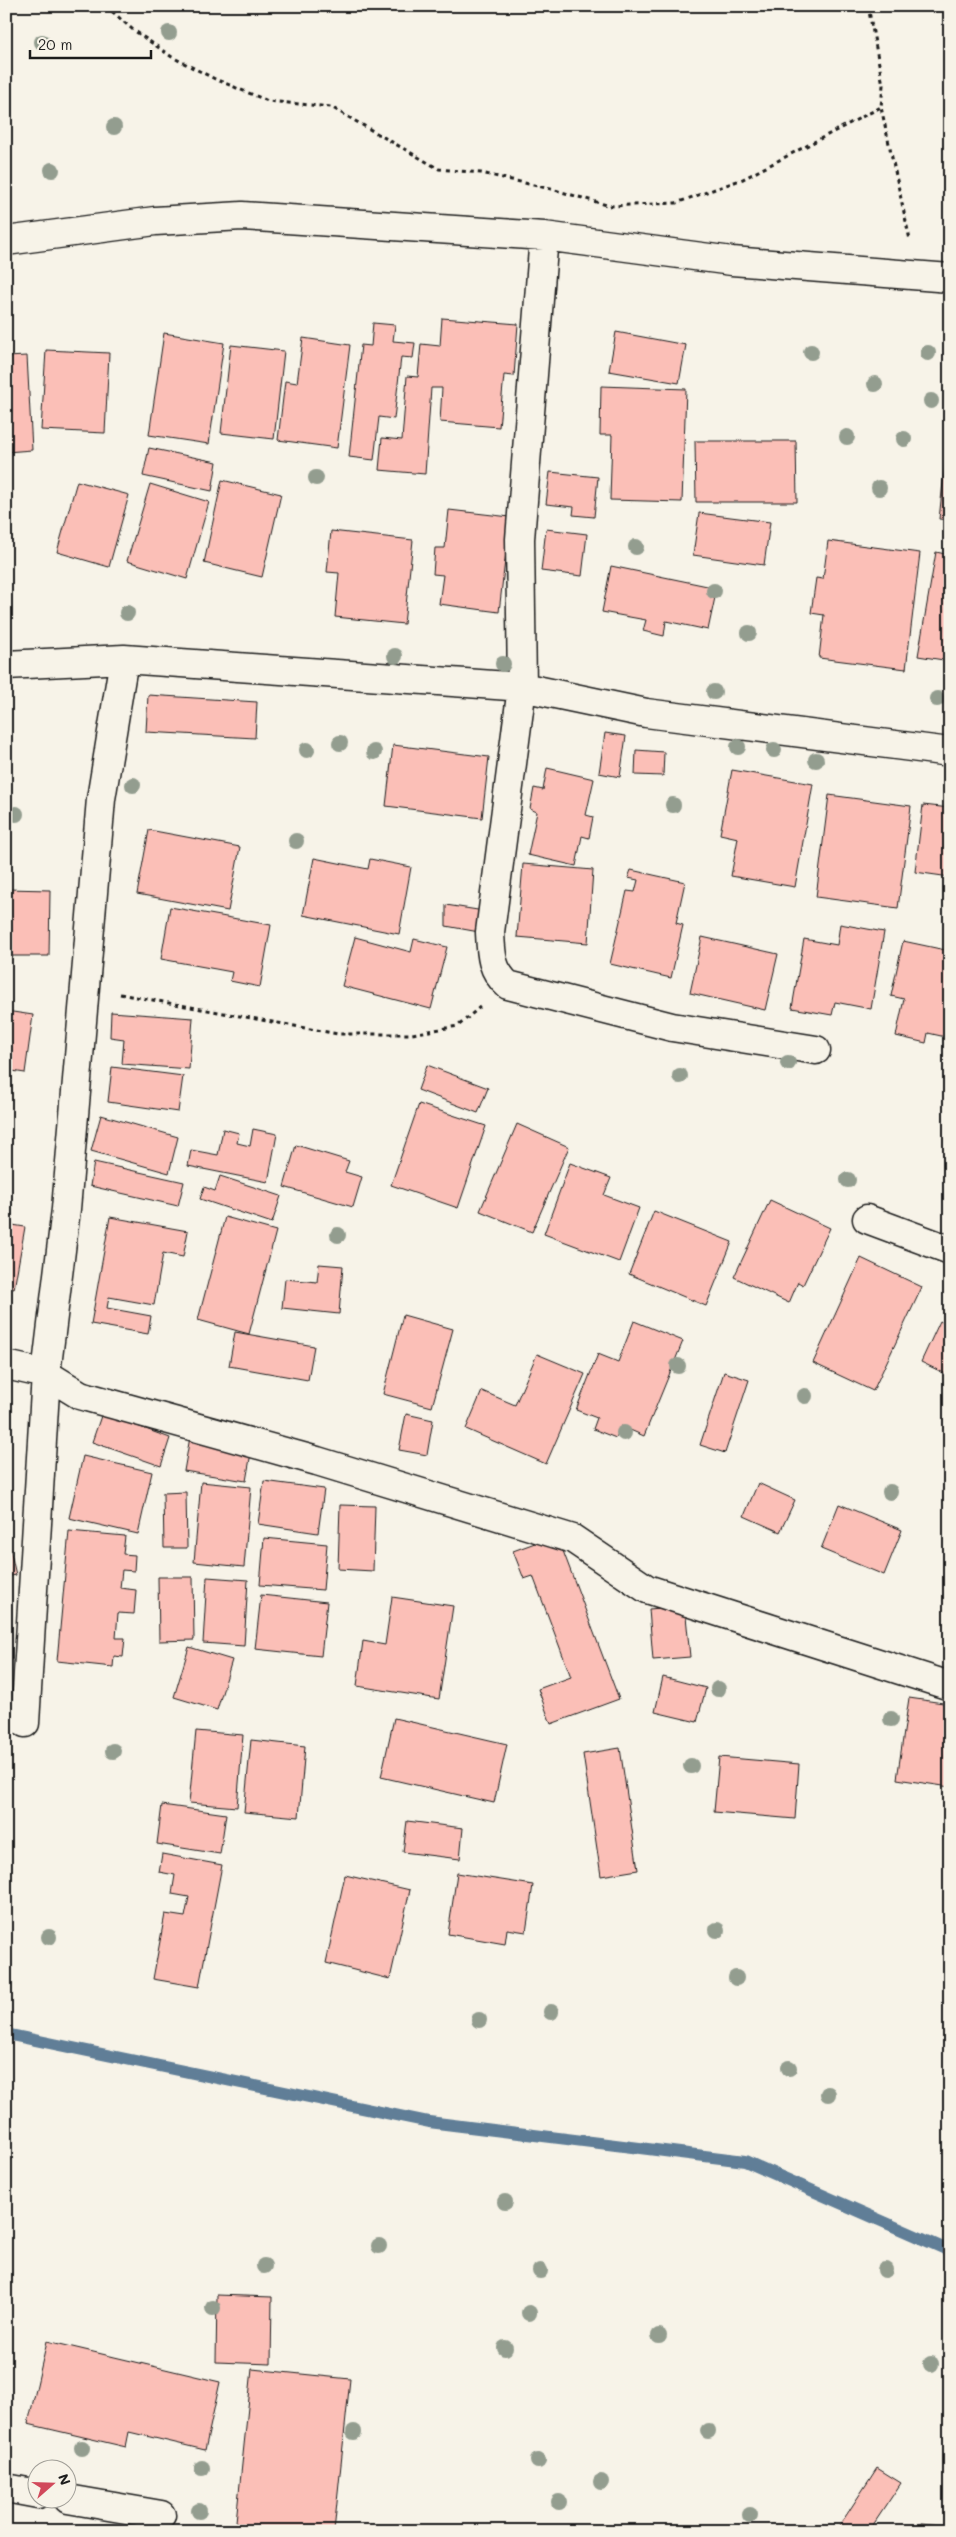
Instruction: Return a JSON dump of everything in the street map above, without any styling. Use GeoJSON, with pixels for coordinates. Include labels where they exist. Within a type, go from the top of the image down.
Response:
{"type":"FeatureCollection","features":[{"type":"Feature","properties":{"kind":"street"},"geometry":{"type":"LineString","coordinates":[[6,241],[154,221],[242,216],[544,236],[732,261],[950,278]]}},
{"type":"Feature","properties":{"kind":"street"},"geometry":{"type":"LineString","coordinates":[[544,236],[520,539],[522,687],[490,932],[491,958],[498,976],[508,985],[672,1027],[816,1050]]}},
{"type":"Feature","properties":{"kind":"street"},"geometry":{"type":"LineString","coordinates":[[25,1723],[46,1374],[66,1209],[101,799],[124,660]]}},
{"type":"Feature","properties":{"kind":"street"},"geometry":{"type":"LineString","coordinates":[[6,665],[124,660],[522,687],[646,712],[950,752]]}},
{"type":"Feature","properties":{"kind":"street"},"geometry":{"type":"LineString","coordinates":[[867,1219],[950,1250]]}},
{"type":"Feature","properties":{"kind":"street"},"geometry":{"type":"LineString","coordinates":[[6,1366],[46,1374],[80,1395],[317,1461],[573,1538],[647,1589],[950,1686]]}},
{"type":"Feature","properties":{"kind":"street"},"geometry":{"type":"LineString","coordinates":[[6,2488],[28,2492]]}},
{"type":"Feature","properties":{"kind":"street"},"geometry":{"type":"LineString","coordinates":[[78,2501],[161,2515]]}},
{"type":"Feature","properties":{"kind":"path"},"geometry":{"type":"LineString","coordinates":[[106,6],[132,29],[172,57],[214,79],[268,101],[331,107],[439,169],[481,174],[556,190],[610,206],[676,203],[734,182],[881,107]]}},
{"type":"Feature","properties":{"kind":"path"},"geometry":{"type":"LineString","coordinates":[[868,6],[883,85],[881,107],[918,275]]}},
{"type":"Feature","properties":{"kind":"path"},"geometry":{"type":"LineString","coordinates":[[85,988],[338,1034],[412,1034],[458,1026],[508,985]]}},
{"type":"Feature","properties":{"kind":"building"},"geometry":{"type":"Polygon","coordinates":[[[442,318],[518,324],[514,376],[504,375],[499,427],[440,422],[442,388],[431,388],[425,474],[379,470],[382,438],[402,440],[407,376],[418,377],[421,344],[440,346],[442,318]]]}},
{"type":"Feature","properties":{"kind":"building"},"geometry":{"type":"Polygon","coordinates":[[[373,323],[395,325],[393,341],[415,343],[413,358],[401,357],[394,419],[379,417],[374,460],[349,457],[361,345],[371,346],[373,323]]]}},
{"type":"Feature","properties":{"kind":"building"},"geometry":{"type":"Polygon","coordinates":[[[616,332],[686,345],[679,383],[609,371],[616,332]]]}},
{"type":"Feature","properties":{"kind":"building"},"geometry":{"type":"Polygon","coordinates":[[[164,333],[224,343],[209,444],[149,435],[164,333]]]}},
{"type":"Feature","properties":{"kind":"building"},"geometry":{"type":"Polygon","coordinates":[[[303,338],[350,345],[337,448],[278,440],[285,381],[297,383],[303,338]]]}},
{"type":"Feature","properties":{"kind":"building"},"geometry":{"type":"Polygon","coordinates":[[[231,345],[284,351],[274,439],[221,433],[231,345]]]}},
{"type":"Feature","properties":{"kind":"building"},"geometry":{"type":"Polygon","coordinates":[[[46,350],[109,353],[105,433],[41,430],[46,350]]]}},
{"type":"Feature","properties":{"kind":"building"},"geometry":{"type":"Polygon","coordinates":[[[27,356],[32,450],[6,452],[6,357],[27,356]]]}},
{"type":"Feature","properties":{"kind":"building"},"geometry":{"type":"Polygon","coordinates":[[[601,386],[686,389],[682,502],[610,500],[612,435],[600,435],[601,386]]]}},
{"type":"Feature","properties":{"kind":"building"},"geometry":{"type":"Polygon","coordinates":[[[695,441],[796,441],[797,502],[696,502],[695,441]]]}},
{"type":"Feature","properties":{"kind":"building"},"geometry":{"type":"Polygon","coordinates":[[[149,448],[217,462],[212,491],[143,476],[149,448]]]}},
{"type":"Feature","properties":{"kind":"building"},"geometry":{"type":"Polygon","coordinates":[[[946,455],[950,456],[950,520],[939,519],[946,455]]]}},
{"type":"Feature","properties":{"kind":"building"},"geometry":{"type":"Polygon","coordinates":[[[550,472],[598,477],[594,517],[573,515],[574,507],[546,504],[550,472]]]}},
{"type":"Feature","properties":{"kind":"building"},"geometry":{"type":"Polygon","coordinates":[[[222,480],[281,494],[262,577],[204,563],[222,480]]]}},
{"type":"Feature","properties":{"kind":"building"},"geometry":{"type":"Polygon","coordinates":[[[77,481],[129,495],[109,567],[57,552],[77,481]]]}},
{"type":"Feature","properties":{"kind":"building"},"geometry":{"type":"Polygon","coordinates":[[[150,484],[209,502],[187,579],[127,561],[150,484]]]}},
{"type":"Feature","properties":{"kind":"building"},"geometry":{"type":"Polygon","coordinates":[[[449,510],[510,517],[499,612],[439,604],[443,575],[433,574],[435,548],[445,548],[449,510]]]}},
{"type":"Feature","properties":{"kind":"building"},"geometry":{"type":"Polygon","coordinates":[[[699,513],[770,522],[764,565],[693,555],[699,513]]]}},
{"type":"Feature","properties":{"kind":"building"},"geometry":{"type":"Polygon","coordinates":[[[546,529],[587,534],[582,576],[541,571],[546,529]]]}},
{"type":"Feature","properties":{"kind":"building"},"geometry":{"type":"Polygon","coordinates":[[[331,531],[413,540],[404,624],[335,617],[339,573],[327,572],[331,531]]]}},
{"type":"Feature","properties":{"kind":"building"},"geometry":{"type":"Polygon","coordinates":[[[828,541],[920,553],[906,669],[819,658],[824,615],[811,613],[816,578],[823,579],[828,541]]]}},
{"type":"Feature","properties":{"kind":"building"},"geometry":{"type":"Polygon","coordinates":[[[936,552],[950,555],[950,661],[918,656],[936,552]]]}},
{"type":"Feature","properties":{"kind":"building"},"geometry":{"type":"Polygon","coordinates":[[[611,566],[717,588],[708,630],[666,621],[664,636],[643,631],[646,620],[602,612],[611,566]]]}},
{"type":"Feature","properties":{"kind":"building"},"geometry":{"type":"Polygon","coordinates":[[[148,695],[257,702],[255,738],[146,732],[148,695]]]}},
{"type":"Feature","properties":{"kind":"building"},"geometry":{"type":"Polygon","coordinates":[[[605,733],[626,736],[620,777],[599,773],[605,733]]]}},
{"type":"Feature","properties":{"kind":"building"},"geometry":{"type":"Polygon","coordinates":[[[393,745],[489,757],[482,818],[386,806],[393,745]]]}},
{"type":"Feature","properties":{"kind":"building"},"geometry":{"type":"Polygon","coordinates":[[[636,750],[664,752],[663,776],[635,775],[636,750]]]}},
{"type":"Feature","properties":{"kind":"building"},"geometry":{"type":"Polygon","coordinates":[[[547,768],[594,779],[586,815],[593,817],[589,838],[582,836],[576,866],[528,855],[537,812],[530,809],[534,788],[543,790],[547,768]]]}},
{"type":"Feature","properties":{"kind":"building"},"geometry":{"type":"Polygon","coordinates":[[[732,770],[813,784],[795,887],[731,876],[738,838],[720,834],[732,770]]]}},
{"type":"Feature","properties":{"kind":"building"},"geometry":{"type":"Polygon","coordinates":[[[829,795],[911,806],[898,908],[816,897],[829,795]]]}},
{"type":"Feature","properties":{"kind":"building"},"geometry":{"type":"Polygon","coordinates":[[[923,805],[950,808],[950,877],[915,872],[923,805]]]}},
{"type":"Feature","properties":{"kind":"building"},"geometry":{"type":"Polygon","coordinates":[[[149,830],[240,847],[228,911],[137,894],[149,830]]]}},
{"type":"Feature","properties":{"kind":"building"},"geometry":{"type":"Polygon","coordinates":[[[314,858],[368,869],[370,859],[411,867],[399,934],[303,915],[314,858]]]}},
{"type":"Feature","properties":{"kind":"building"},"geometry":{"type":"Polygon","coordinates":[[[523,864],[593,870],[588,943],[517,937],[523,864]]]}},
{"type":"Feature","properties":{"kind":"building"},"geometry":{"type":"Polygon","coordinates":[[[631,870],[685,882],[676,923],[683,925],[671,978],[610,964],[627,891],[635,892],[638,880],[628,878],[631,870]]]}},
{"type":"Feature","properties":{"kind":"building"},"geometry":{"type":"Polygon","coordinates":[[[6,889],[50,890],[49,956],[6,956],[6,889]]]}},
{"type":"Feature","properties":{"kind":"building"},"geometry":{"type":"Polygon","coordinates":[[[446,905],[484,911],[479,932],[446,926],[446,905]]]}},
{"type":"Feature","properties":{"kind":"building"},"geometry":{"type":"Polygon","coordinates":[[[170,907],[271,925],[260,987],[230,981],[232,972],[161,959],[170,907]]]}},
{"type":"Feature","properties":{"kind":"building"},"geometry":{"type":"Polygon","coordinates":[[[840,924],[884,932],[871,1009],[835,1002],[832,1015],[792,1008],[804,939],[837,945],[840,924]]]}},
{"type":"Feature","properties":{"kind":"building"},"geometry":{"type":"Polygon","coordinates":[[[355,937],[411,952],[414,939],[447,947],[431,1009],[342,986],[355,937]]]}},
{"type":"Feature","properties":{"kind":"building"},"geometry":{"type":"Polygon","coordinates":[[[702,937],[778,954],[765,1010],[690,993],[702,937]]]}},
{"type":"Feature","properties":{"kind":"building"},"geometry":{"type":"Polygon","coordinates":[[[903,941],[950,951],[950,1038],[928,1033],[926,1043],[896,1036],[904,999],[891,996],[903,941]]]}},
{"type":"Feature","properties":{"kind":"building"},"geometry":{"type":"Polygon","coordinates":[[[6,1011],[33,1015],[25,1073],[6,1070],[6,1011]]]}},
{"type":"Feature","properties":{"kind":"building"},"geometry":{"type":"Polygon","coordinates":[[[111,1012],[193,1018],[189,1069],[122,1064],[124,1039],[110,1037],[111,1012]]]}},
{"type":"Feature","properties":{"kind":"building"},"geometry":{"type":"Polygon","coordinates":[[[427,1065],[488,1088],[478,1113],[418,1090],[427,1065]]]}},
{"type":"Feature","properties":{"kind":"building"},"geometry":{"type":"Polygon","coordinates":[[[112,1067],[183,1076],[178,1112],[108,1102],[112,1067]]]}},
{"type":"Feature","properties":{"kind":"building"},"geometry":{"type":"Polygon","coordinates":[[[419,1104],[486,1126],[458,1208],[391,1185],[419,1104]]]}},
{"type":"Feature","properties":{"kind":"building"},"geometry":{"type":"Polygon","coordinates":[[[101,1115],[178,1137],[169,1173],[91,1151],[101,1115]]]}},
{"type":"Feature","properties":{"kind":"building"},"geometry":{"type":"Polygon","coordinates":[[[517,1124],[569,1147],[532,1232],[480,1211],[517,1124]]]}},
{"type":"Feature","properties":{"kind":"building"},"geometry":{"type":"Polygon","coordinates":[[[223,1129],[239,1133],[237,1143],[250,1146],[253,1129],[277,1134],[268,1182],[188,1166],[191,1150],[218,1155],[223,1129]]]}},
{"type":"Feature","properties":{"kind":"building"},"geometry":{"type":"Polygon","coordinates":[[[296,1145],[349,1161],[345,1172],[362,1177],[353,1207],[284,1187],[296,1145]]]}},
{"type":"Feature","properties":{"kind":"building"},"geometry":{"type":"Polygon","coordinates":[[[94,1162],[184,1182],[178,1206],[90,1186],[94,1162]]]}},
{"type":"Feature","properties":{"kind":"building"},"geometry":{"type":"Polygon","coordinates":[[[570,1163],[611,1178],[604,1195],[639,1208],[619,1262],[544,1234],[570,1163]]]}},
{"type":"Feature","properties":{"kind":"building"},"geometry":{"type":"Polygon","coordinates":[[[220,1176],[281,1196],[272,1223],[200,1199],[204,1187],[215,1191],[220,1176]]]}},
{"type":"Feature","properties":{"kind":"building"},"geometry":{"type":"Polygon","coordinates":[[[770,1200],[830,1228],[803,1285],[798,1282],[789,1303],[734,1277],[770,1200]]]}},
{"type":"Feature","properties":{"kind":"building"},"geometry":{"type":"Polygon","coordinates":[[[654,1211],[732,1242],[706,1306],[629,1274],[654,1211]]]}},
{"type":"Feature","properties":{"kind":"building"},"geometry":{"type":"Polygon","coordinates":[[[110,1217],[188,1231],[183,1257],[163,1253],[154,1305],[109,1297],[107,1308],[151,1316],[148,1334],[91,1324],[110,1217]]]}},
{"type":"Feature","properties":{"kind":"building"},"geometry":{"type":"Polygon","coordinates":[[[225,1217],[276,1231],[249,1334],[198,1320],[225,1217]]]}},
{"type":"Feature","properties":{"kind":"building"},"geometry":{"type":"Polygon","coordinates":[[[6,1224],[25,1227],[14,1289],[6,1287],[6,1224]]]}},
{"type":"Feature","properties":{"kind":"building"},"geometry":{"type":"Polygon","coordinates":[[[861,1258],[922,1287],[873,1391],[813,1363],[861,1258]]]}},
{"type":"Feature","properties":{"kind":"building"},"geometry":{"type":"Polygon","coordinates":[[[319,1264],[343,1266],[339,1314],[282,1308],[285,1279],[317,1282],[319,1264]]]}},
{"type":"Feature","properties":{"kind":"building"},"geometry":{"type":"Polygon","coordinates":[[[403,1315],[453,1329],[432,1407],[383,1394],[403,1315]]]}},
{"type":"Feature","properties":{"kind":"building"},"geometry":{"type":"Polygon","coordinates":[[[634,1321],[683,1341],[644,1436],[621,1426],[616,1438],[593,1429],[597,1418],[576,1410],[598,1354],[618,1362],[634,1321]]]}},
{"type":"Feature","properties":{"kind":"building"},"geometry":{"type":"Polygon","coordinates":[[[940,1321],[950,1326],[950,1376],[921,1362],[940,1321]]]}},
{"type":"Feature","properties":{"kind":"building"},"geometry":{"type":"Polygon","coordinates":[[[235,1332],[314,1346],[308,1380],[229,1366],[235,1332]]]}},
{"type":"Feature","properties":{"kind":"building"},"geometry":{"type":"Polygon","coordinates":[[[537,1354],[585,1374],[546,1464],[466,1429],[482,1391],[515,1405],[537,1354]]]}},
{"type":"Feature","properties":{"kind":"building"},"geometry":{"type":"Polygon","coordinates":[[[724,1372],[749,1380],[725,1453],[700,1445],[724,1372]]]}},
{"type":"Feature","properties":{"kind":"building"},"geometry":{"type":"Polygon","coordinates":[[[102,1413],[170,1438],[161,1466],[92,1442],[102,1413]]]}},
{"type":"Feature","properties":{"kind":"building"},"geometry":{"type":"Polygon","coordinates":[[[406,1414],[433,1420],[427,1455],[399,1450],[406,1414]]]}},
{"type":"Feature","properties":{"kind":"building"},"geometry":{"type":"Polygon","coordinates":[[[190,1437],[252,1447],[246,1481],[184,1471],[190,1437]]]}},
{"type":"Feature","properties":{"kind":"building"},"geometry":{"type":"Polygon","coordinates":[[[83,1456],[152,1472],[138,1534],[69,1518],[83,1456]]]}},
{"type":"Feature","properties":{"kind":"building"},"geometry":{"type":"Polygon","coordinates":[[[264,1481],[324,1489],[318,1533],[258,1524],[264,1481]]]}},
{"type":"Feature","properties":{"kind":"building"},"geometry":{"type":"Polygon","coordinates":[[[201,1482],[251,1487],[244,1567],[194,1562],[201,1482]]]}},
{"type":"Feature","properties":{"kind":"building"},"geometry":{"type":"Polygon","coordinates":[[[758,1483],[795,1500],[780,1532],[744,1516],[758,1483]]]}},
{"type":"Feature","properties":{"kind":"building"},"geometry":{"type":"Polygon","coordinates":[[[186,1492],[187,1548],[164,1548],[163,1493],[186,1492]]]}},
{"type":"Feature","properties":{"kind":"building"},"geometry":{"type":"Polygon","coordinates":[[[839,1504],[902,1530],[884,1575],[821,1549],[839,1504]]]}},
{"type":"Feature","properties":{"kind":"building"},"geometry":{"type":"Polygon","coordinates":[[[340,1505],[375,1506],[373,1571],[338,1569],[340,1505]]]}},
{"type":"Feature","properties":{"kind":"building"},"geometry":{"type":"Polygon","coordinates":[[[69,1531],[125,1536],[123,1554],[135,1555],[134,1571],[122,1570],[120,1588],[136,1590],[134,1614],[118,1613],[116,1638],[125,1638],[123,1657],[114,1656],[113,1667],[57,1661],[69,1531]]]}},
{"type":"Feature","properties":{"kind":"building"},"geometry":{"type":"Polygon","coordinates":[[[6,1532],[16,1575],[6,1577],[6,1532]]]}},
{"type":"Feature","properties":{"kind":"building"},"geometry":{"type":"Polygon","coordinates":[[[557,1535],[619,1699],[551,1724],[538,1689],[571,1677],[533,1576],[524,1579],[513,1551],[557,1535]]]}},
{"type":"Feature","properties":{"kind":"building"},"geometry":{"type":"Polygon","coordinates":[[[264,1538],[327,1544],[323,1590],[260,1585],[264,1538]]]}},
{"type":"Feature","properties":{"kind":"building"},"geometry":{"type":"Polygon","coordinates":[[[158,1577],[193,1577],[194,1640],[159,1641],[158,1577]]]}},
{"type":"Feature","properties":{"kind":"building"},"geometry":{"type":"Polygon","coordinates":[[[207,1577],[248,1580],[244,1646],[203,1643],[207,1577]]]}},
{"type":"Feature","properties":{"kind":"building"},"geometry":{"type":"Polygon","coordinates":[[[261,1595],[327,1602],[321,1656],[255,1649],[261,1595]]]}},
{"type":"Feature","properties":{"kind":"building"},"geometry":{"type":"Polygon","coordinates":[[[392,1597],[453,1606],[439,1699],[357,1686],[363,1641],[385,1645],[392,1597]]]}},
{"type":"Feature","properties":{"kind":"building"},"geometry":{"type":"Polygon","coordinates":[[[685,1606],[690,1657],[653,1660],[649,1609],[685,1606]]]}},
{"type":"Feature","properties":{"kind":"building"},"geometry":{"type":"Polygon","coordinates":[[[189,1647],[232,1660],[217,1710],[174,1697],[189,1647]]]}},
{"type":"Feature","properties":{"kind":"building"},"geometry":{"type":"Polygon","coordinates":[[[663,1677],[706,1688],[697,1722],[655,1712],[663,1677]]]}},
{"type":"Feature","properties":{"kind":"building"},"geometry":{"type":"Polygon","coordinates":[[[909,1698],[950,1704],[950,1787],[897,1779],[909,1698]]]}},
{"type":"Feature","properties":{"kind":"building"},"geometry":{"type":"Polygon","coordinates":[[[394,1718],[507,1744],[494,1803],[381,1777],[394,1718]]]}},
{"type":"Feature","properties":{"kind":"building"},"geometry":{"type":"Polygon","coordinates":[[[196,1731],[243,1735],[237,1807],[189,1803],[196,1731]]]}},
{"type":"Feature","properties":{"kind":"building"},"geometry":{"type":"Polygon","coordinates":[[[251,1740],[305,1746],[299,1817],[244,1812],[251,1740]]]}},
{"type":"Feature","properties":{"kind":"building"},"geometry":{"type":"Polygon","coordinates":[[[620,1748],[638,1870],[601,1876],[583,1754],[620,1748]]]}},
{"type":"Feature","properties":{"kind":"building"},"geometry":{"type":"Polygon","coordinates":[[[719,1757],[799,1764],[795,1819],[714,1812],[719,1757]]]}},
{"type":"Feature","properties":{"kind":"building"},"geometry":{"type":"Polygon","coordinates":[[[162,1805],[226,1814],[220,1854],[157,1844],[162,1805]]]}},
{"type":"Feature","properties":{"kind":"building"},"geometry":{"type":"Polygon","coordinates":[[[407,1821],[463,1828],[460,1859],[403,1852],[407,1821]]]}},
{"type":"Feature","properties":{"kind":"building"},"geometry":{"type":"Polygon","coordinates":[[[162,1854],[222,1865],[199,1987],[153,1979],[165,1914],[185,1917],[189,1897],[172,1894],[175,1875],[159,1872],[162,1854]]]}},
{"type":"Feature","properties":{"kind":"building"},"geometry":{"type":"Polygon","coordinates":[[[457,1873],[533,1885],[526,1932],[507,1929],[505,1944],[448,1934],[457,1873]]]}},
{"type":"Feature","properties":{"kind":"building"},"geometry":{"type":"Polygon","coordinates":[[[345,1875],[410,1890],[390,1979],[326,1963],[345,1875]]]}},
{"type":"Feature","properties":{"kind":"building"},"geometry":{"type":"Polygon","coordinates":[[[217,2295],[272,2297],[271,2364],[216,2362],[217,2295]]]}},
{"type":"Feature","properties":{"kind":"building"},"geometry":{"type":"Polygon","coordinates":[[[47,2341],[220,2382],[205,2450],[129,2432],[126,2447],[28,2424],[47,2341]]]}},
{"type":"Feature","properties":{"kind":"building"},"geometry":{"type":"Polygon","coordinates":[[[252,2369],[350,2379],[334,2531],[235,2531],[252,2369]]]}},
{"type":"Feature","properties":{"kind":"building"},"geometry":{"type":"Polygon","coordinates":[[[877,2468],[901,2483],[869,2531],[836,2531],[877,2468]]]}},
{"type":"Feature","properties":{"kind":"building"},"geometry":{"type":"Polygon","coordinates":[[[922,2523],[950,2526],[950,2531],[921,2531],[922,2523]]]}},
{"type":"Feature","properties":{"kind":"waterway"},"geometry":{"type":"LineString","coordinates":[[6,2034],[429,2122],[745,2161],[950,2251]]}}]}
